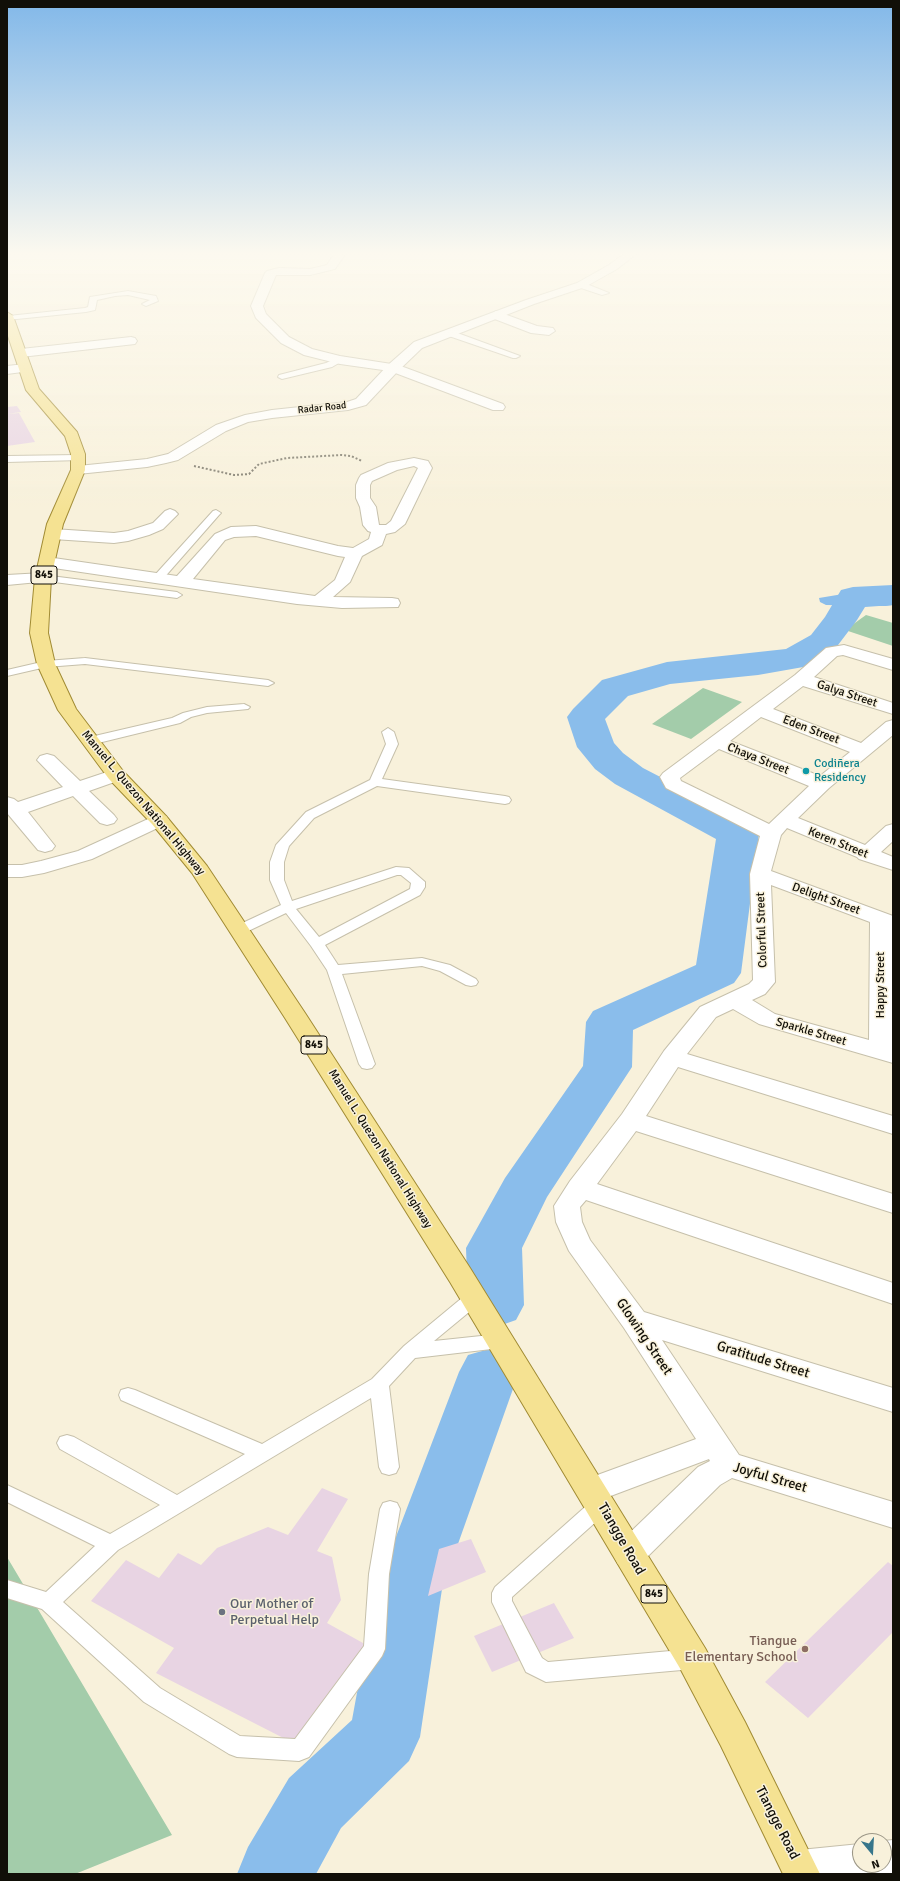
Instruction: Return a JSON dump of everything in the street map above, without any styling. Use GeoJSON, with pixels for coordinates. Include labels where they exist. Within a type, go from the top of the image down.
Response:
{"type":"FeatureCollection","features":[{"type":"Feature","properties":{"kind":"main road"},"geometry":{"type":"LineString","coordinates":[[16,342],[33,390],[72,435],[78,464]]}},
{"type":"Feature","properties":{"kind":"main road","name":"Manuel L. Quezon National Highway"},"geometry":{"type":"LineString","coordinates":[[78,464],[55,524],[43,578],[39,633],[46,664],[67,710],[116,775],[159,820],[200,870],[467,1286]]}},
{"type":"Feature","properties":{"kind":"main road","name":"Tiangge Road"},"geometry":{"type":"LineString","coordinates":[[467,1286],[693,1658],[733,1734],[801,1871]]}},
{"type":"Feature","properties":{"kind":"street"},"geometry":{"type":"LineString","coordinates":[[7,370],[23,360],[127,342]]}},
{"type":"Feature","properties":{"kind":"street"},"geometry":{"type":"LineString","coordinates":[[288,342],[308,352],[340,360],[394,368],[498,407]]}},
{"type":"Feature","properties":{"kind":"street","name":"Radar Road"},"geometry":{"type":"LineString","coordinates":[[78,464],[147,463],[166,459],[221,428],[245,419],[272,414],[348,406],[361,402],[418,345],[426,342]]}},
{"type":"Feature","properties":{"kind":"street"},"geometry":{"type":"LineString","coordinates":[[414,462],[423,464],[425,468],[397,524],[390,528],[380,530],[373,528],[371,525],[368,507],[364,498],[363,485],[366,478],[384,470],[414,462]]}},
{"type":"Feature","properties":{"kind":"street"},"geometry":{"type":"LineString","coordinates":[[53,534],[114,538],[128,536],[144,532],[158,526],[170,514]]}},
{"type":"Feature","properties":{"kind":"street"},"geometry":{"type":"LineString","coordinates":[[179,588],[220,537],[231,532],[256,531],[338,551],[356,553],[376,542],[380,530]]}},
{"type":"Feature","properties":{"kind":"street"},"geometry":{"type":"LineString","coordinates":[[320,600],[342,582],[356,553]]}},
{"type":"Feature","properties":{"kind":"street"},"geometry":{"type":"LineString","coordinates":[[47,562],[158,578],[179,588],[342,603],[392,603]]}},
{"type":"Feature","properties":{"kind":"street"},"geometry":{"type":"LineString","coordinates":[[7,580],[43,578]]}},
{"type":"Feature","properties":{"kind":"street"},"geometry":{"type":"LineString","coordinates":[[716,742],[801,679],[832,652],[844,650],[893,665]]}},
{"type":"Feature","properties":{"kind":"street","name":"Galya Street"},"geometry":{"type":"LineString","coordinates":[[801,679],[893,709]]}},
{"type":"Feature","properties":{"kind":"street","name":"Eden Street"},"geometry":{"type":"LineString","coordinates":[[759,710],[863,750]]}},
{"type":"Feature","properties":{"kind":"street"},"geometry":{"type":"LineString","coordinates":[[777,827],[822,784],[893,726]]}},
{"type":"Feature","properties":{"kind":"street","name":"Chaya Street"},"geometry":{"type":"LineString","coordinates":[[716,742],[822,784]]}},
{"type":"Feature","properties":{"kind":"street","name":"Keren Street"},"geometry":{"type":"LineString","coordinates":[[716,742],[670,777],[673,784],[777,827],[893,864]]}},
{"type":"Feature","properties":{"kind":"street"},"geometry":{"type":"LineString","coordinates":[[47,760],[107,819]]}},
{"type":"Feature","properties":{"kind":"street"},"geometry":{"type":"LineString","coordinates":[[45,846],[11,807],[76,789],[116,775]]}},
{"type":"Feature","properties":{"kind":"street"},"geometry":{"type":"LineString","coordinates":[[7,871],[22,871],[44,867],[86,855],[159,820]]}},
{"type":"Feature","properties":{"kind":"street","name":"Colorful Street"},"geometry":{"type":"LineString","coordinates":[[573,1197],[630,1120],[672,1058],[708,1012],[757,989],[764,982],[760,874],[767,851],[777,827]]}},
{"type":"Feature","properties":{"kind":"street"},"geometry":{"type":"LineString","coordinates":[[866,855],[893,830]]}},
{"type":"Feature","properties":{"kind":"street","name":"Delight Street"},"geometry":{"type":"LineString","coordinates":[[760,874],[887,921]]}},
{"type":"Feature","properties":{"kind":"street","name":"Happy Street"},"geometry":{"type":"LineString","coordinates":[[887,921],[887,1053]]}},
{"type":"Feature","properties":{"kind":"street","name":"Sparkle Street"},"geometry":{"type":"LineString","coordinates":[[733,999],[767,1019],[887,1053]]}},
{"type":"Feature","properties":{"kind":"street"},"geometry":{"type":"LineString","coordinates":[[672,1058],[893,1125]]}},
{"type":"Feature","properties":{"kind":"street"},"geometry":{"type":"LineString","coordinates":[[630,1120],[893,1204]]}},
{"type":"Feature","properties":{"kind":"street"},"geometry":{"type":"LineString","coordinates":[[573,1197],[893,1294]]}},
{"type":"Feature","properties":{"kind":"street","name":"Glowing Street"},"geometry":{"type":"LineString","coordinates":[[573,1197],[569,1222],[578,1244],[634,1320],[723,1455]]}},
{"type":"Feature","properties":{"kind":"street","name":"Gratitude Street"},"geometry":{"type":"LineString","coordinates":[[634,1320],[893,1400]]}},
{"type":"Feature","properties":{"kind":"street"},"geometry":{"type":"LineString","coordinates":[[596,1497],[723,1455]]}},
{"type":"Feature","properties":{"kind":"street","name":"Joyful Street"},"geometry":{"type":"LineString","coordinates":[[629,1554],[709,1476],[723,1455],[893,1515]]}},
{"type":"Feature","properties":{"kind":"street"},"geometry":{"type":"LineString","coordinates":[[801,1871],[852,1863]]}},
{"type":"Feature","properties":{"kind":"lane"},"geometry":{"type":"LineString","coordinates":[[475,342],[516,356]]}},
{"type":"Feature","properties":{"kind":"lane"},"geometry":{"type":"LineString","coordinates":[[282,377],[329,365],[340,360]]}},
{"type":"Feature","properties":{"kind":"lane"},"geometry":{"type":"LineString","coordinates":[[7,459],[78,464]]}},
{"type":"Feature","properties":{"kind":"lane"},"geometry":{"type":"LineString","coordinates":[[158,578],[216,513]]}},
{"type":"Feature","properties":{"kind":"lane"},"geometry":{"type":"LineString","coordinates":[[43,578],[179,588]]}},
{"type":"Feature","properties":{"kind":"lane"},"geometry":{"type":"LineString","coordinates":[[7,673],[46,664],[85,661],[268,683]]}},
{"type":"Feature","properties":{"kind":"lane"},"geometry":{"type":"LineString","coordinates":[[90,741],[176,721],[187,715],[207,710],[244,707]]}},
{"type":"Feature","properties":{"kind":"lane"},"geometry":{"type":"LineString","coordinates":[[375,782],[392,744],[388,732]]}},
{"type":"Feature","properties":{"kind":"lane"},"geometry":{"type":"LineString","coordinates":[[367,1064],[334,970],[317,944],[288,907],[277,880],[278,862],[283,845],[310,815],[375,782],[505,800]]}},
{"type":"Feature","properties":{"kind":"lane"},"geometry":{"type":"LineString","coordinates":[[239,930],[288,907],[396,871],[404,871],[418,882],[418,887],[415,892],[317,944]]}},
{"type":"Feature","properties":{"kind":"lane"},"geometry":{"type":"LineString","coordinates":[[334,970],[422,962],[445,968],[471,982]]}},
{"type":"Feature","properties":{"kind":"lane"},"geometry":{"type":"LineString","coordinates":[[49,1602],[111,1544],[379,1384],[467,1286]]}},
{"type":"Feature","properties":{"kind":"lane"},"geometry":{"type":"LineString","coordinates":[[410,1351],[500,1341]]}},
{"type":"Feature","properties":{"kind":"lane"},"geometry":{"type":"LineString","coordinates":[[379,1384],[389,1467]]}},
{"type":"Feature","properties":{"kind":"lane"},"geometry":{"type":"LineString","coordinates":[[128,1395],[262,1453]]}},
{"type":"Feature","properties":{"kind":"lane"},"geometry":{"type":"LineString","coordinates":[[68,1443],[178,1505]]}},
{"type":"Feature","properties":{"kind":"lane"},"geometry":{"type":"LineString","coordinates":[[7,1493],[111,1544]]}},
{"type":"Feature","properties":{"kind":"lane"},"geometry":{"type":"LineString","coordinates":[[596,1497],[502,1593],[502,1602],[534,1665],[546,1672],[693,1658]]}},
{"type":"Feature","properties":{"kind":"lane"},"geometry":{"type":"LineString","coordinates":[[7,1589],[49,1602],[152,1695],[237,1746],[299,1750],[374,1649],[379,1574],[390,1509]]}},
{"type":"Feature","properties":{"kind":"path"},"geometry":{"type":"LineString","coordinates":[[166,459],[234,475],[249,474],[259,464],[272,461],[301,456],[342,455],[351,456],[384,470]]}},
{"type":"Feature","properties":{"kind":"green space"},"geometry":{"type":"Polygon","coordinates":[[[866,615],[893,623],[893,646],[845,630],[866,615]]]}},
{"type":"Feature","properties":{"kind":"green space"},"geometry":{"type":"Polygon","coordinates":[[[703,688],[742,702],[691,739],[652,724],[703,688]]]}},
{"type":"Feature","properties":{"kind":"green space"},"geometry":{"type":"Polygon","coordinates":[[[7,1557],[172,1835],[75,1874],[7,1874],[7,1557]]]}},
{"type":"Feature","properties":{"kind":"water"},"geometry":{"type":"Polygon","coordinates":[[[893,593],[893,605],[886,606],[826,605],[820,602],[819,598],[843,594],[893,593]]]}},
{"type":"Feature","properties":{"kind":"building"},"geometry":{"type":"Polygon","coordinates":[[[17,406],[21,412],[7,414],[7,407],[17,406]]]}},
{"type":"Feature","properties":{"kind":"building"},"geometry":{"type":"Polygon","coordinates":[[[19,413],[35,442],[7,446],[7,414],[19,413]]]}},
{"type":"Feature","properties":{"kind":"building","name":"Our Mother of Perpetual Help"},"geometry":{"type":"Polygon","coordinates":[[[322,1488],[348,1499],[317,1551],[332,1557],[341,1600],[327,1623],[372,1648],[301,1747],[156,1673],[174,1648],[91,1601],[126,1560],[159,1578],[178,1553],[201,1565],[217,1548],[268,1527],[288,1535],[322,1488]]]}},
{"type":"Feature","properties":{"kind":"building"},"geometry":{"type":"Polygon","coordinates":[[[471,1539],[486,1572],[428,1596],[439,1549],[471,1539]]]}},
{"type":"Feature","properties":{"kind":"building"},"geometry":{"type":"Polygon","coordinates":[[[888,1562],[893,1566],[893,1632],[808,1718],[765,1682],[888,1562]]]}},
{"type":"Feature","properties":{"kind":"building"},"geometry":{"type":"Polygon","coordinates":[[[554,1603],[574,1638],[492,1672],[474,1636],[554,1603]]]}},
{"type":"Feature","properties":{"kind":"waterway"},"geometry":{"type":"LineString","coordinates":[[496,1305],[494,1248],[524,1191],[607,1067],[610,1022],[718,973],[738,834],[629,776],[609,761],[596,747],[586,717],[615,688],[667,673],[758,664],[796,658],[823,642],[840,620],[853,597],[893,595]]}},
{"type":"Feature","properties":{"kind":"waterway"},"geometry":{"type":"LineString","coordinates":[[275,1874],[315,1803],[384,1737],[409,1589],[489,1372]]}},
{"type":"Feature","properties":{"kind":"place","name":"Codiñera Residency"},"geometry":{"type":"Point","coordinates":[806,771]}},
{"type":"Feature","properties":{"kind":"place","name":"Our Mother of Perpetual Help"},"geometry":{"type":"Point","coordinates":[222,1612]}},
{"type":"Feature","properties":{"kind":"place","name":"Tiangue Elementary School"},"geometry":{"type":"Point","coordinates":[805,1649]}}]}
